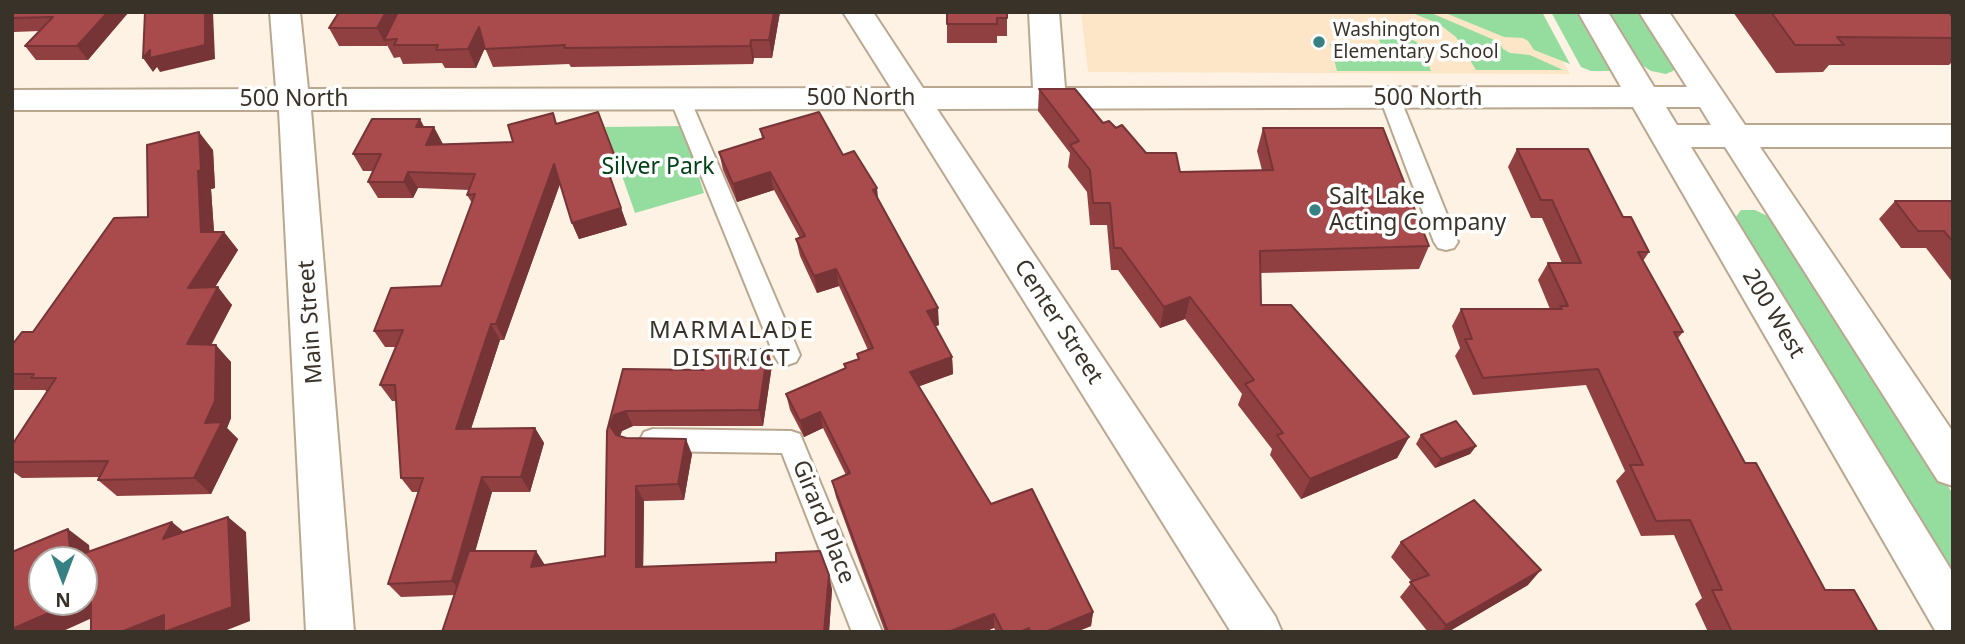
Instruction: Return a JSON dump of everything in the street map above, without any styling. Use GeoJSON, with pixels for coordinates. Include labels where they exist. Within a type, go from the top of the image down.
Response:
{"type":"FeatureCollection","features":[{"type":"Feature","properties":{"kind":"street","name":"Main Street"},"geometry":{"type":"LineString","coordinates":[[285,12],[289,73],[298,126],[330,632]]}},
{"type":"Feature","properties":{"kind":"street","name":"Center Street"},"geometry":{"type":"LineString","coordinates":[[858,12],[1258,632]]}},
{"type":"Feature","properties":{"kind":"street"},"geometry":{"type":"LineString","coordinates":[[1044,12],[1050,99]]}},
{"type":"Feature","properties":{"kind":"street","name":"200 West"},"geometry":{"type":"LineString","coordinates":[[1593,12],[1953,616]]}},
{"type":"Feature","properties":{"kind":"street"},"geometry":{"type":"LineString","coordinates":[[1654,12],[1953,468]]}},
{"type":"Feature","properties":{"kind":"street","name":"500 North"},"geometry":{"type":"LineString","coordinates":[[12,100],[1710,97]]}},
{"type":"Feature","properties":{"kind":"street"},"geometry":{"type":"LineString","coordinates":[[1667,136],[1953,136]]}},
{"type":"Feature","properties":{"kind":"lane"},"geometry":{"type":"LineString","coordinates":[[1390,98],[1446,242]]}},
{"type":"Feature","properties":{"kind":"lane"},"geometry":{"type":"LineString","coordinates":[[680,99],[787,355]]}},
{"type":"Feature","properties":{"kind":"lane","name":"Girard Place"},"geometry":{"type":"LineString","coordinates":[[633,440],[791,442],[867,632]]}},
{"type":"Feature","properties":{"kind":"shaded area","name":"Washington Elementary School"},"geometry":{"type":"Polygon","coordinates":[[[1081,12],[1536,12],[1570,74],[1088,72],[1081,12]]]}},
{"type":"Feature","properties":{"kind":"green space"},"geometry":{"type":"Polygon","coordinates":[[[1410,12],[1429,12],[1499,42],[1503,49],[1510,53],[1530,55],[1563,70],[1476,70],[1456,37],[1439,24],[1410,12]]]}},
{"type":"Feature","properties":{"kind":"green space"},"geometry":{"type":"Polygon","coordinates":[[[1443,12],[1542,12],[1570,64],[1534,50],[1523,38],[1504,37],[1443,12]]]}},
{"type":"Feature","properties":{"kind":"green space"},"geometry":{"type":"Polygon","coordinates":[[[1551,12],[1576,12],[1610,71],[1591,71],[1581,67],[1551,12]]]}},
{"type":"Feature","properties":{"kind":"green space"},"geometry":{"type":"Polygon","coordinates":[[[1610,12],[1645,12],[1678,63],[1673,71],[1666,74],[1651,71],[1642,65],[1610,12]]]}},
{"type":"Feature","properties":{"kind":"green space"},"geometry":{"type":"Polygon","coordinates":[[[1376,32],[1393,33],[1415,41],[1422,47],[1431,71],[1337,71],[1330,44],[1381,45],[1376,32]]]}},
{"type":"Feature","properties":{"kind":"green space","name":"Silver Park"},"geometry":{"type":"Polygon","coordinates":[[[683,126],[704,193],[635,213],[605,127],[683,126]]]}},
{"type":"Feature","properties":{"kind":"green space"},"geometry":{"type":"Polygon","coordinates":[[[1741,210],[1755,210],[1778,221],[1953,494],[1953,574],[1735,218],[1741,210]]]}},
{"type":"Feature","properties":{"kind":"building"},"geometry":{"type":"Polygon","coordinates":[[[12,12],[108,12],[77,46],[25,46],[53,17],[12,18],[12,12]]]}},
{"type":"Feature","properties":{"kind":"building"},"geometry":{"type":"Polygon","coordinates":[[[145,12],[205,12],[205,45],[150,58],[150,50],[143,58],[145,12]]]}},
{"type":"Feature","properties":{"kind":"building"},"geometry":{"type":"Polygon","coordinates":[[[339,12],[386,12],[377,28],[329,28],[339,12]]]}},
{"type":"Feature","properties":{"kind":"building"},"geometry":{"type":"Polygon","coordinates":[[[398,12],[774,12],[769,40],[751,40],[750,46],[564,48],[565,45],[485,49],[479,27],[468,49],[436,50],[438,45],[394,45],[397,39],[384,40],[398,12]]]}},
{"type":"Feature","properties":{"kind":"building"},"geometry":{"type":"Polygon","coordinates":[[[947,12],[1007,12],[1007,18],[997,18],[997,24],[947,24],[947,12]]]}},
{"type":"Feature","properties":{"kind":"building"},"geometry":{"type":"Polygon","coordinates":[[[1771,12],[1948,12],[1953,17],[1953,38],[1837,37],[1844,45],[1795,45],[1771,12]]]}},
{"type":"Feature","properties":{"kind":"building"},"geometry":{"type":"Polygon","coordinates":[[[1039,89],[1075,89],[1103,123],[1109,121],[1116,128],[1122,125],[1146,153],[1176,153],[1180,172],[1273,170],[1263,128],[1383,128],[1429,246],[1260,251],[1261,305],[1291,305],[1409,437],[1310,479],[1277,435],[1283,433],[1245,384],[1254,380],[1190,297],[1164,307],[1121,248],[1114,248],[1110,203],[1093,203],[1090,170],[1070,145],[1079,141],[1039,89]]]}},
{"type":"Feature","properties":{"kind":"building"},"geometry":{"type":"Polygon","coordinates":[[[598,112],[614,154],[603,157],[621,208],[572,223],[554,164],[496,324],[491,324],[456,429],[535,428],[521,477],[482,477],[452,581],[388,584],[423,478],[401,478],[395,385],[380,385],[403,330],[374,331],[391,288],[441,286],[475,194],[467,195],[475,174],[408,172],[404,182],[368,182],[381,154],[353,154],[372,119],[420,119],[416,127],[434,127],[426,145],[513,142],[508,125],[553,113],[556,124],[598,112]]]}},
{"type":"Feature","properties":{"kind":"building"},"geometry":{"type":"Polygon","coordinates":[[[819,112],[843,155],[854,151],[877,188],[873,190],[938,308],[927,311],[952,357],[910,372],[991,504],[1032,489],[1093,612],[1045,632],[1030,632],[1029,628],[1020,632],[1003,632],[994,614],[948,632],[888,632],[832,481],[850,473],[820,412],[800,421],[786,394],[846,368],[844,364],[859,359],[857,354],[873,348],[836,269],[814,276],[796,239],[805,236],[770,172],[733,184],[719,152],[764,138],[760,129],[819,112]]]}},
{"type":"Feature","properties":{"kind":"building"},"geometry":{"type":"Polygon","coordinates":[[[199,132],[201,232],[224,232],[188,288],[218,287],[187,344],[216,345],[215,401],[205,423],[222,422],[194,478],[98,480],[108,461],[12,462],[12,445],[56,378],[31,378],[34,374],[12,374],[12,345],[22,332],[33,332],[114,218],[148,217],[147,145],[199,132]]]}},
{"type":"Feature","properties":{"kind":"building"},"geometry":{"type":"Polygon","coordinates":[[[1517,149],[1588,149],[1623,217],[1631,217],[1649,252],[1638,252],[1683,332],[1674,332],[1745,463],[1756,463],[1825,590],[1854,590],[1878,632],[1732,632],[1712,590],[1722,590],[1690,520],[1656,521],[1630,465],[1643,465],[1598,369],[1483,378],[1465,339],[1472,339],[1461,309],[1562,309],[1560,306],[1568,306],[1548,263],[1581,263],[1552,200],[1541,200],[1517,149]]]}},
{"type":"Feature","properties":{"kind":"building"},"geometry":{"type":"Polygon","coordinates":[[[1895,201],[1953,201],[1953,242],[1944,231],[1918,231],[1895,201]]]}},
{"type":"Feature","properties":{"kind":"building"},"geometry":{"type":"Polygon","coordinates":[[[708,349],[768,349],[759,410],[626,411],[614,415],[610,426],[616,435],[626,438],[686,439],[678,484],[636,486],[636,567],[776,562],[776,553],[820,551],[829,575],[824,632],[442,632],[469,551],[536,551],[531,567],[605,556],[607,431],[623,369],[704,370],[708,349]]]}},
{"type":"Feature","properties":{"kind":"building"},"geometry":{"type":"Polygon","coordinates":[[[1456,421],[1476,446],[1441,459],[1421,435],[1456,421]]]}},
{"type":"Feature","properties":{"kind":"building"},"geometry":{"type":"Polygon","coordinates":[[[1474,500],[1541,570],[1446,625],[1410,582],[1429,575],[1401,542],[1474,500]]]}},
{"type":"Feature","properties":{"kind":"building"},"geometry":{"type":"Polygon","coordinates":[[[228,517],[232,607],[164,632],[164,615],[121,632],[91,632],[91,616],[98,616],[98,548],[172,522],[163,539],[228,517]]]}},
{"type":"Feature","properties":{"kind":"building"},"geometry":{"type":"Polygon","coordinates":[[[68,529],[70,546],[28,546],[28,616],[42,616],[12,629],[12,552],[68,529]]]}},
{"type":"Feature","properties":{"kind":"place","name":"Washington Elementary School"},"geometry":{"type":"Point","coordinates":[1319,42]}},
{"type":"Feature","properties":{"kind":"place","name":"Salt Lake Acting Company"},"geometry":{"type":"Point","coordinates":[1315,210]}},
{"type":"Feature","properties":{"kind":"district","name":"MARMALADE DISTRICT"},"geometry":{"type":"Point","coordinates":[732,345]}}]}
